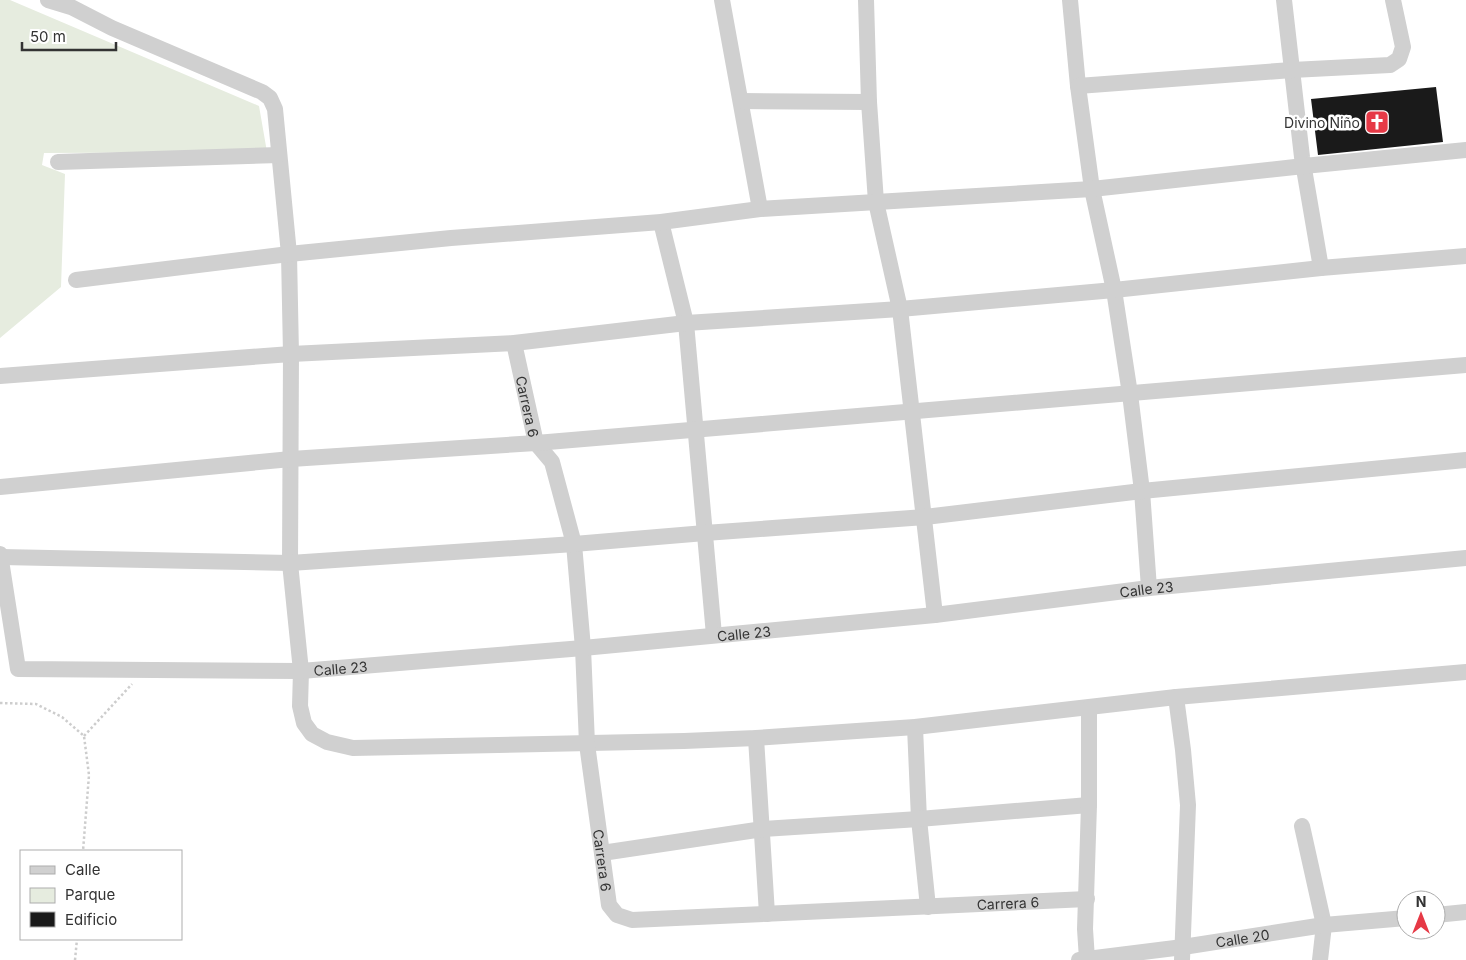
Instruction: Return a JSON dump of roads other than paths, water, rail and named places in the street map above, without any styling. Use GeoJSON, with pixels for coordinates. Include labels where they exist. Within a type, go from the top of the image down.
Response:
{"type":"FeatureCollection","features":[{"type":"Feature","properties":{"kind":"street"},"geometry":{"type":"LineString","coordinates":[[48,0],[70,3],[112,28],[262,92],[270,98],[275,109],[289,254],[291,354],[290,563],[301,671],[300,706],[304,723],[312,734],[327,742],[353,748],[587,744],[756,738],[914,727],[1176,697],[1466,672]]}},
{"type":"Feature","properties":{"kind":"street"},"geometry":{"type":"LineString","coordinates":[[722,0],[760,209]]}},
{"type":"Feature","properties":{"kind":"street"},"geometry":{"type":"LineString","coordinates":[[866,0],[869,102],[876,202],[900,309],[935,615]]}},
{"type":"Feature","properties":{"kind":"street"},"geometry":{"type":"LineString","coordinates":[[1070,0],[1078,86],[1092,189],[1114,290],[1130,394],[1142,491],[1149,588]]}},
{"type":"Feature","properties":{"kind":"street"},"geometry":{"type":"LineString","coordinates":[[1284,0],[1304,166],[1321,268]]}},
{"type":"Feature","properties":{"kind":"street"},"geometry":{"type":"LineString","coordinates":[[1078,86],[1390,64],[1399,58],[1403,47],[1393,0]]}},
{"type":"Feature","properties":{"kind":"street"},"geometry":{"type":"LineString","coordinates":[[741,101],[869,102]]}},
{"type":"Feature","properties":{"kind":"street"},"geometry":{"type":"LineString","coordinates":[[76,280],[289,254],[451,238],[661,222],[760,209],[1092,189],[1466,150]]}},
{"type":"Feature","properties":{"kind":"street"},"geometry":{"type":"LineString","coordinates":[[58,162],[279,156]]}},
{"type":"Feature","properties":{"kind":"street"},"geometry":{"type":"LineString","coordinates":[[661,222],[686,323],[714,635]]}},
{"type":"Feature","properties":{"kind":"street"},"geometry":{"type":"LineString","coordinates":[[0,376],[291,354],[514,343],[686,323],[900,309],[1114,290],[1321,268],[1466,256]]}},
{"type":"Feature","properties":{"kind":"street","name":"Carrera 6"},"geometry":{"type":"LineString","coordinates":[[514,343],[536,443],[552,462],[574,544],[583,648],[587,744],[608,905],[617,915],[632,920],[1087,899]]}},
{"type":"Feature","properties":{"kind":"street"},"geometry":{"type":"LineString","coordinates":[[0,487],[291,459],[536,443],[1466,365]]}},
{"type":"Feature","properties":{"kind":"street"},"geometry":{"type":"LineString","coordinates":[[0,556],[290,563],[574,544],[925,517],[1142,491],[1466,460]]}},
{"type":"Feature","properties":{"kind":"street","name":"Calle 23"},"geometry":{"type":"LineString","coordinates":[[0,556],[18,669],[301,671],[583,648],[935,615],[1149,588],[1466,558]]}},
{"type":"Feature","properties":{"kind":"street"},"geometry":{"type":"LineString","coordinates":[[1176,697],[1188,805],[1182,953]]}},
{"type":"Feature","properties":{"kind":"street"},"geometry":{"type":"LineString","coordinates":[[1083,959],[1087,899],[1089,708]]}},
{"type":"Feature","properties":{"kind":"street"},"geometry":{"type":"LineString","coordinates":[[914,727],[919,819],[928,907]]}},
{"type":"Feature","properties":{"kind":"street"},"geometry":{"type":"LineString","coordinates":[[756,738],[768,914]]}},
{"type":"Feature","properties":{"kind":"street"},"geometry":{"type":"LineString","coordinates":[[602,853],[763,829],[1089,805]]}},
{"type":"Feature","properties":{"kind":"street"},"geometry":{"type":"LineString","coordinates":[[1302,826],[1324,925],[1320,960]]}},
{"type":"Feature","properties":{"kind":"street"},"geometry":{"type":"LineString","coordinates":[[1446,913],[1466,912]]}},
{"type":"Feature","properties":{"kind":"street","name":"Calle 20"},"geometry":{"type":"LineString","coordinates":[[1083,959],[1182,953],[1324,925],[1396,919]]}},
{"type":"Feature","properties":{"kind":"place","name":"Divino Niño"},"geometry":{"type":"Point","coordinates":[1377,122]}}]}
